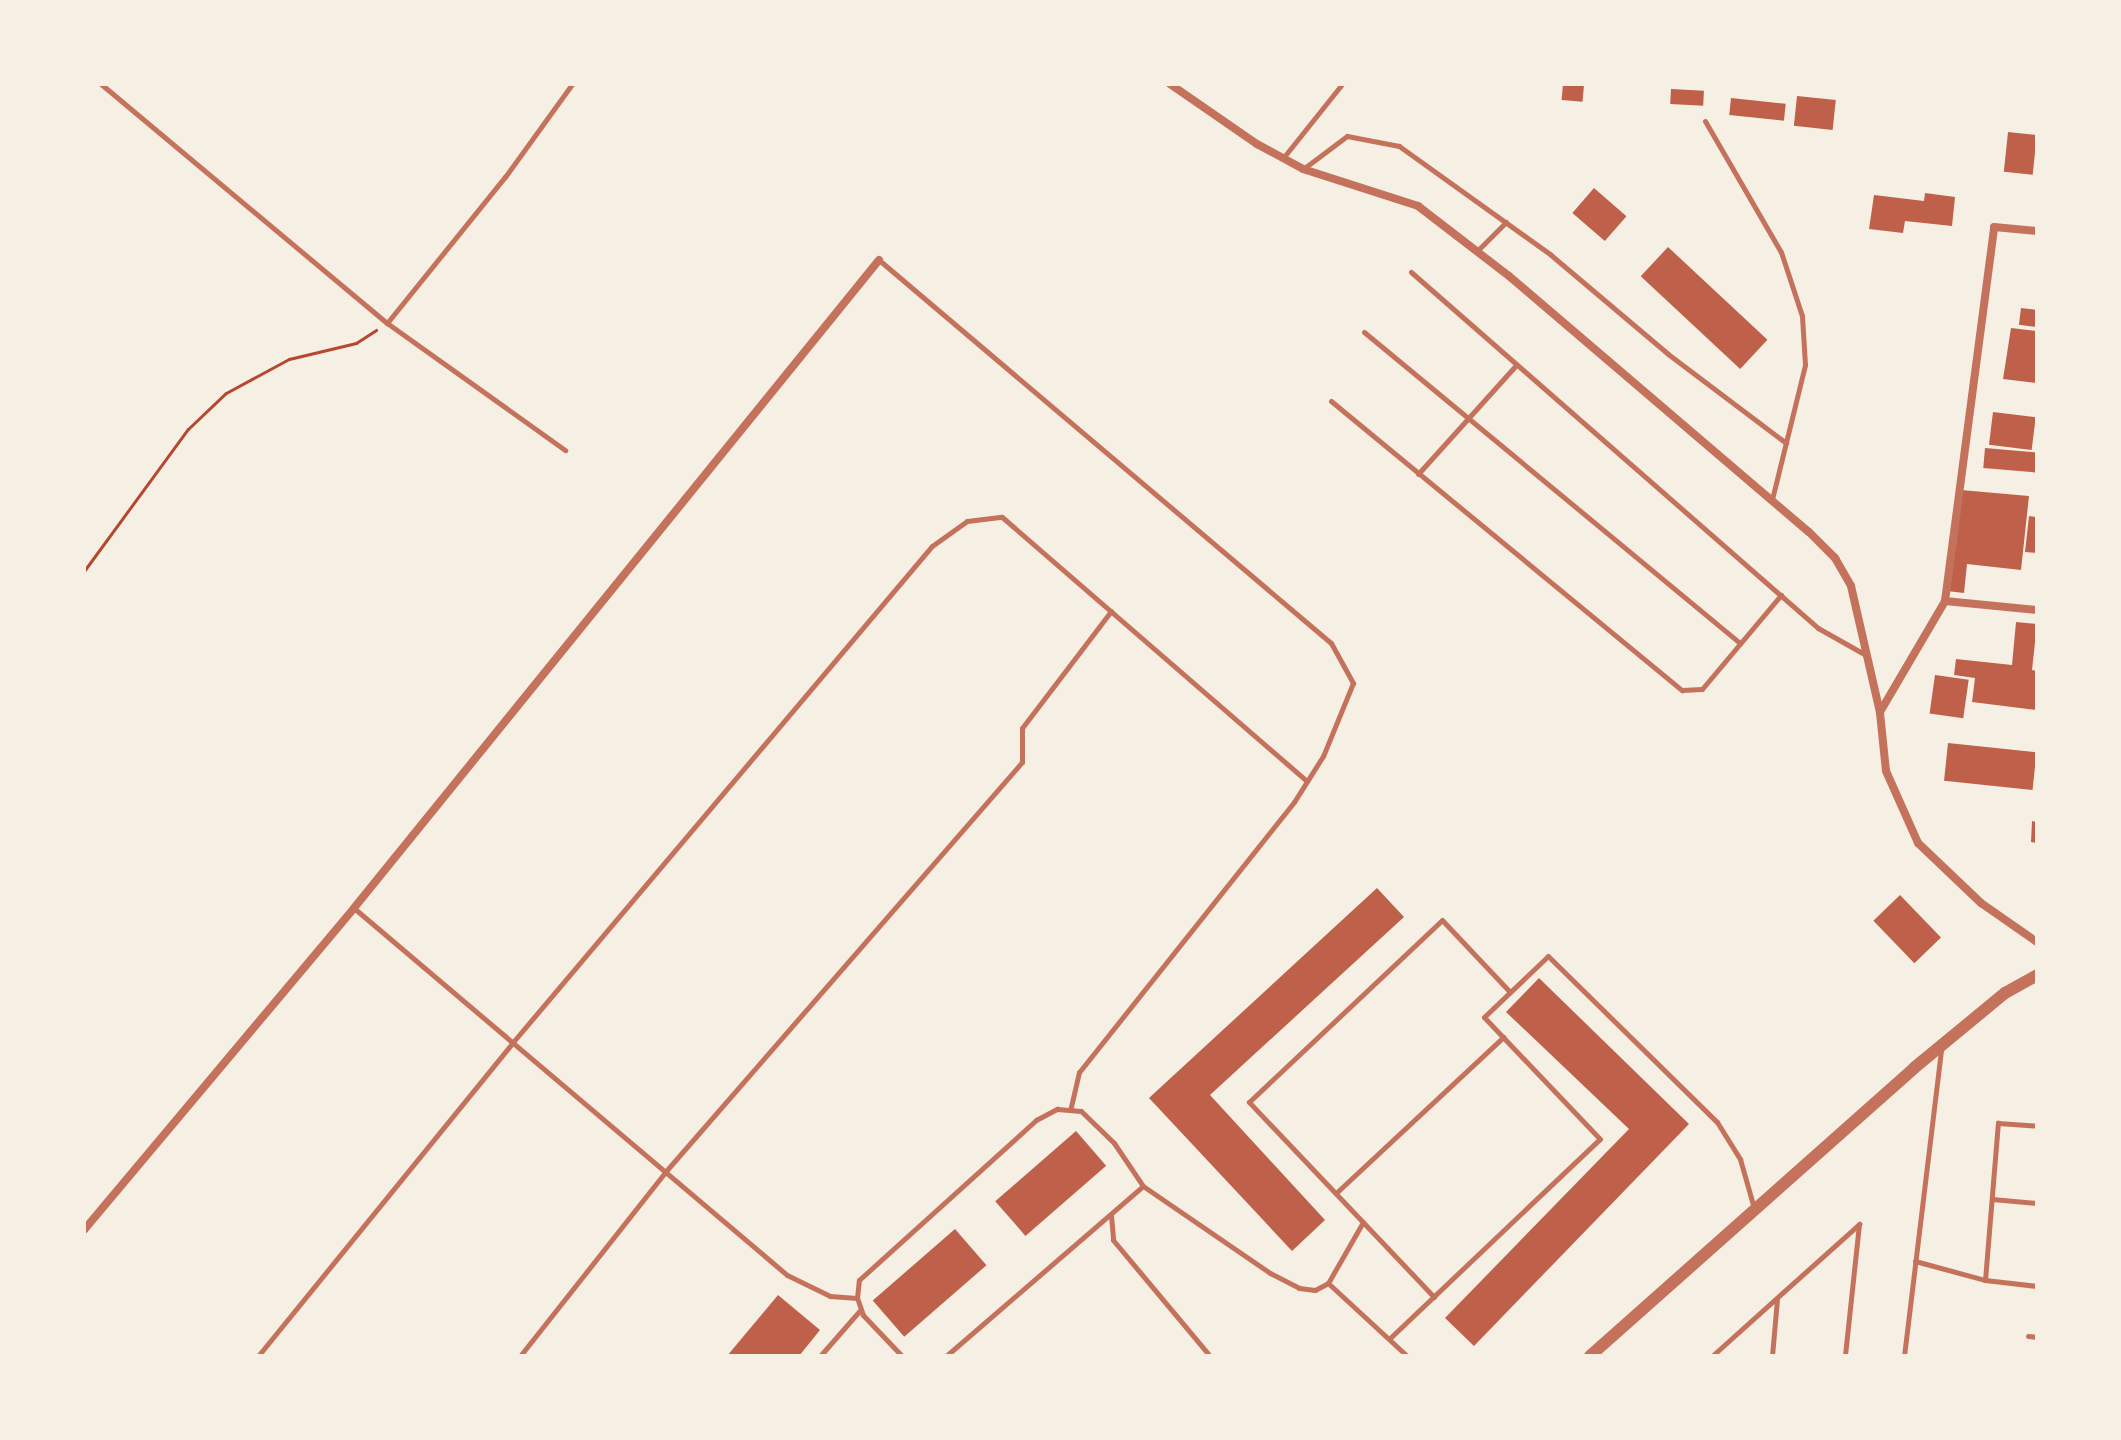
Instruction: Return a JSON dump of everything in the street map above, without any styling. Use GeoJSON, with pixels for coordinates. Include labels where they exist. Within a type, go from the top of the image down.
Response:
{"type":"FeatureCollection","features":[{"type":"Feature","properties":{"kind":"street"},"geometry":{"type":"LineString","coordinates":[[1170,84],[1303,169],[1418,206],[1477,251],[1772,500],[1835,558],[1851,586],[1880,713],[1886,771],[1918,843],[1962,887],[2037,942]]}},
{"type":"Feature","properties":{"kind":"street"},"geometry":{"type":"LineString","coordinates":[[1880,713],[1945,601],[1994,227],[2037,231]]}},
{"type":"Feature","properties":{"kind":"street"},"geometry":{"type":"LineString","coordinates":[[84,1230],[354,908],[879,260]]}},
{"type":"Feature","properties":{"kind":"street"},"geometry":{"type":"LineString","coordinates":[[1945,601],[2037,610]]}},
{"type":"Feature","properties":{"kind":"street"},"geometry":{"type":"LineString","coordinates":[[1590,1356],[1942,1045],[2005,993],[2037,975]]}},
{"type":"Feature","properties":{"kind":"lane"},"geometry":{"type":"LineString","coordinates":[[101,84],[387,323],[565,450]]}},
{"type":"Feature","properties":{"kind":"lane"},"geometry":{"type":"LineString","coordinates":[[387,323],[505,177],[572,84]]}},
{"type":"Feature","properties":{"kind":"lane"},"geometry":{"type":"LineString","coordinates":[[1283,158],[1342,84]]}},
{"type":"Feature","properties":{"kind":"lane"},"geometry":{"type":"LineString","coordinates":[[1705,121],[1781,252],[1802,316],[1805,365],[1772,500]]}},
{"type":"Feature","properties":{"kind":"lane"},"geometry":{"type":"LineString","coordinates":[[1303,169],[1347,136],[1399,146],[1506,222],[1786,443]]}},
{"type":"Feature","properties":{"kind":"lane"},"geometry":{"type":"LineString","coordinates":[[1477,251],[1506,222]]}},
{"type":"Feature","properties":{"kind":"lane"},"geometry":{"type":"LineString","coordinates":[[879,260],[1331,643],[1353,683],[1307,781],[1079,1072],[1071,1107]]}},
{"type":"Feature","properties":{"kind":"lane"},"geometry":{"type":"LineString","coordinates":[[1411,272],[1831,639],[1866,655]]}},
{"type":"Feature","properties":{"kind":"lane"},"geometry":{"type":"LineString","coordinates":[[1364,332],[1740,643]]}},
{"type":"Feature","properties":{"kind":"lane"},"geometry":{"type":"LineString","coordinates":[[1418,474],[1517,365]]}},
{"type":"Feature","properties":{"kind":"lane"},"geometry":{"type":"LineString","coordinates":[[1331,401],[1682,690],[1702,689],[1781,595]]}},
{"type":"Feature","properties":{"kind":"lane"},"geometry":{"type":"LineString","coordinates":[[258,1356],[513,1042],[932,546],[967,521],[1002,517],[1307,781]]}},
{"type":"Feature","properties":{"kind":"lane"},"geometry":{"type":"LineString","coordinates":[[520,1356],[666,1171],[1022,762],[1022,728],[1111,611]]}},
{"type":"Feature","properties":{"kind":"lane"},"geometry":{"type":"LineString","coordinates":[[354,908],[787,1275],[830,1296],[857,1298]]}},
{"type":"Feature","properties":{"kind":"lane"},"geometry":{"type":"LineString","coordinates":[[1434,1297],[1249,1102],[1442,920],[1510,992]]}},
{"type":"Feature","properties":{"kind":"lane"},"geometry":{"type":"LineString","coordinates":[[1390,1338],[1600,1139],[1484,1017],[1548,956],[1717,1122],[1740,1159],[1755,1212]]}},
{"type":"Feature","properties":{"kind":"lane"},"geometry":{"type":"LineString","coordinates":[[1336,1193],[1503,1037]]}},
{"type":"Feature","properties":{"kind":"lane"},"geometry":{"type":"LineString","coordinates":[[1904,1356],[1942,1045]]}},
{"type":"Feature","properties":{"kind":"lane"},"geometry":{"type":"LineString","coordinates":[[1071,1107],[1098,1126],[1143,1186],[1280,1278],[1315,1290],[1328,1283],[1363,1222]]}},
{"type":"Feature","properties":{"kind":"lane"},"geometry":{"type":"LineString","coordinates":[[902,1356],[861,1309],[857,1298],[859,1280],[1036,1120],[1071,1107]]}},
{"type":"Feature","properties":{"kind":"lane"},"geometry":{"type":"LineString","coordinates":[[1985,1280],[1998,1123],[2037,1126]]}},
{"type":"Feature","properties":{"kind":"lane"},"geometry":{"type":"LineString","coordinates":[[946,1356],[1143,1186]]}},
{"type":"Feature","properties":{"kind":"lane"},"geometry":{"type":"LineString","coordinates":[[1992,1199],[2037,1203]]}},
{"type":"Feature","properties":{"kind":"lane"},"geometry":{"type":"LineString","coordinates":[[1111,1214],[1113,1240],[1210,1356]]}},
{"type":"Feature","properties":{"kind":"lane"},"geometry":{"type":"LineString","coordinates":[[1713,1355],[1859,1224],[1845,1356]]}},
{"type":"Feature","properties":{"kind":"lane"},"geometry":{"type":"LineString","coordinates":[[1915,1261],[1985,1280],[2037,1286]]}},
{"type":"Feature","properties":{"kind":"lane"},"geometry":{"type":"LineString","coordinates":[[1328,1283],[1407,1356]]}},
{"type":"Feature","properties":{"kind":"lane"},"geometry":{"type":"LineString","coordinates":[[1772,1356],[1777,1298]]}},
{"type":"Feature","properties":{"kind":"lane"},"geometry":{"type":"LineString","coordinates":[[820,1356],[861,1309]]}},
{"type":"Feature","properties":{"kind":"lane"},"geometry":{"type":"LineString","coordinates":[[2028,1336],[2037,1337]]}},
{"type":"Feature","properties":{"kind":"path"},"geometry":{"type":"LineString","coordinates":[[84,571],[188,429],[226,393],[289,359],[356,343],[387,323]]}},
{"type":"Feature","properties":{"kind":"building"},"geometry":{"type":"Polygon","coordinates":[[[1563,84],[1584,86],[1583,102],[1562,100],[1563,84]]]}},
{"type":"Feature","properties":{"kind":"building"},"geometry":{"type":"Polygon","coordinates":[[[1671,89],[1704,91],[1703,106],[1670,104],[1671,89]]]}},
{"type":"Feature","properties":{"kind":"building"},"geometry":{"type":"Polygon","coordinates":[[[1797,96],[1836,100],[1833,130],[1794,126],[1797,96]]]}},
{"type":"Feature","properties":{"kind":"building"},"geometry":{"type":"Polygon","coordinates":[[[1731,98],[1786,104],[1784,121],[1729,115],[1731,98]]]}},
{"type":"Feature","properties":{"kind":"building"},"geometry":{"type":"Polygon","coordinates":[[[2008,132],[2037,135],[2033,175],[2004,172],[2008,132]]]}},
{"type":"Feature","properties":{"kind":"building"},"geometry":{"type":"Polygon","coordinates":[[[1594,188],[1626,216],[1605,241],[1572,213],[1594,188]]]}},
{"type":"Feature","properties":{"kind":"building"},"geometry":{"type":"Polygon","coordinates":[[[1925,193],[1955,197],[1952,226],[1905,221],[1903,233],[1869,229],[1874,195],[1924,201],[1925,193]]]}},
{"type":"Feature","properties":{"kind":"building"},"geometry":{"type":"Polygon","coordinates":[[[1668,247],[1767,340],[1740,369],[1641,276],[1668,247]]]}},
{"type":"Feature","properties":{"kind":"building"},"geometry":{"type":"Polygon","coordinates":[[[2021,308],[2037,310],[2035,327],[2019,325],[2021,308]]]}},
{"type":"Feature","properties":{"kind":"building"},"geometry":{"type":"Polygon","coordinates":[[[2011,328],[2037,331],[2037,383],[2003,379],[2011,328]]]}},
{"type":"Feature","properties":{"kind":"building"},"geometry":{"type":"Polygon","coordinates":[[[1993,412],[2036,417],[2032,450],[1989,445],[1993,412]]]}},
{"type":"Feature","properties":{"kind":"building"},"geometry":{"type":"Polygon","coordinates":[[[1985,448],[2037,453],[2035,472],[1983,468],[1985,448]]]}},
{"type":"Feature","properties":{"kind":"building"},"geometry":{"type":"Polygon","coordinates":[[[1961,490],[2029,496],[2021,570],[1967,564],[1964,593],[1947,591],[1961,490]]]}},
{"type":"Feature","properties":{"kind":"building"},"geometry":{"type":"Polygon","coordinates":[[[2029,516],[2037,517],[2037,553],[2025,552],[2029,516]]]}},
{"type":"Feature","properties":{"kind":"building"},"geometry":{"type":"Polygon","coordinates":[[[2016,622],[2037,624],[2032,670],[2037,671],[2037,710],[1972,702],[1975,678],[1954,675],[1956,659],[2012,665],[2016,622]]]}},
{"type":"Feature","properties":{"kind":"building"},"geometry":{"type":"Polygon","coordinates":[[[1935,675],[1969,680],[1963,718],[1930,714],[1935,675]]]}},
{"type":"Feature","properties":{"kind":"building"},"geometry":{"type":"Polygon","coordinates":[[[1948,743],[2037,752],[2033,790],[1944,781],[1948,743]]]}},
{"type":"Feature","properties":{"kind":"building"},"geometry":{"type":"Polygon","coordinates":[[[2032,821],[2037,822],[2037,843],[2031,842],[2032,821]]]}},
{"type":"Feature","properties":{"kind":"building"},"geometry":{"type":"Polygon","coordinates":[[[1377,888],[1404,917],[1210,1095],[1325,1220],[1292,1251],[1149,1098],[1377,888]]]}},
{"type":"Feature","properties":{"kind":"building"},"geometry":{"type":"Polygon","coordinates":[[[1900,895],[1941,937],[1914,963],[1873,921],[1900,895]]]}},
{"type":"Feature","properties":{"kind":"building"},"geometry":{"type":"Polygon","coordinates":[[[1539,978],[1689,1124],[1474,1346],[1445,1318],[1629,1129],[1506,1012],[1539,978]]]}},
{"type":"Feature","properties":{"kind":"building"},"geometry":{"type":"Polygon","coordinates":[[[1076,1131],[1106,1166],[1025,1236],[995,1201],[1076,1131]]]}},
{"type":"Feature","properties":{"kind":"building"},"geometry":{"type":"Polygon","coordinates":[[[955,1229],[986,1265],[904,1337],[873,1301],[955,1229]]]}},
{"type":"Feature","properties":{"kind":"building"},"geometry":{"type":"Polygon","coordinates":[[[778,1295],[820,1330],[799,1356],[727,1356],[778,1295]]]}}]}
